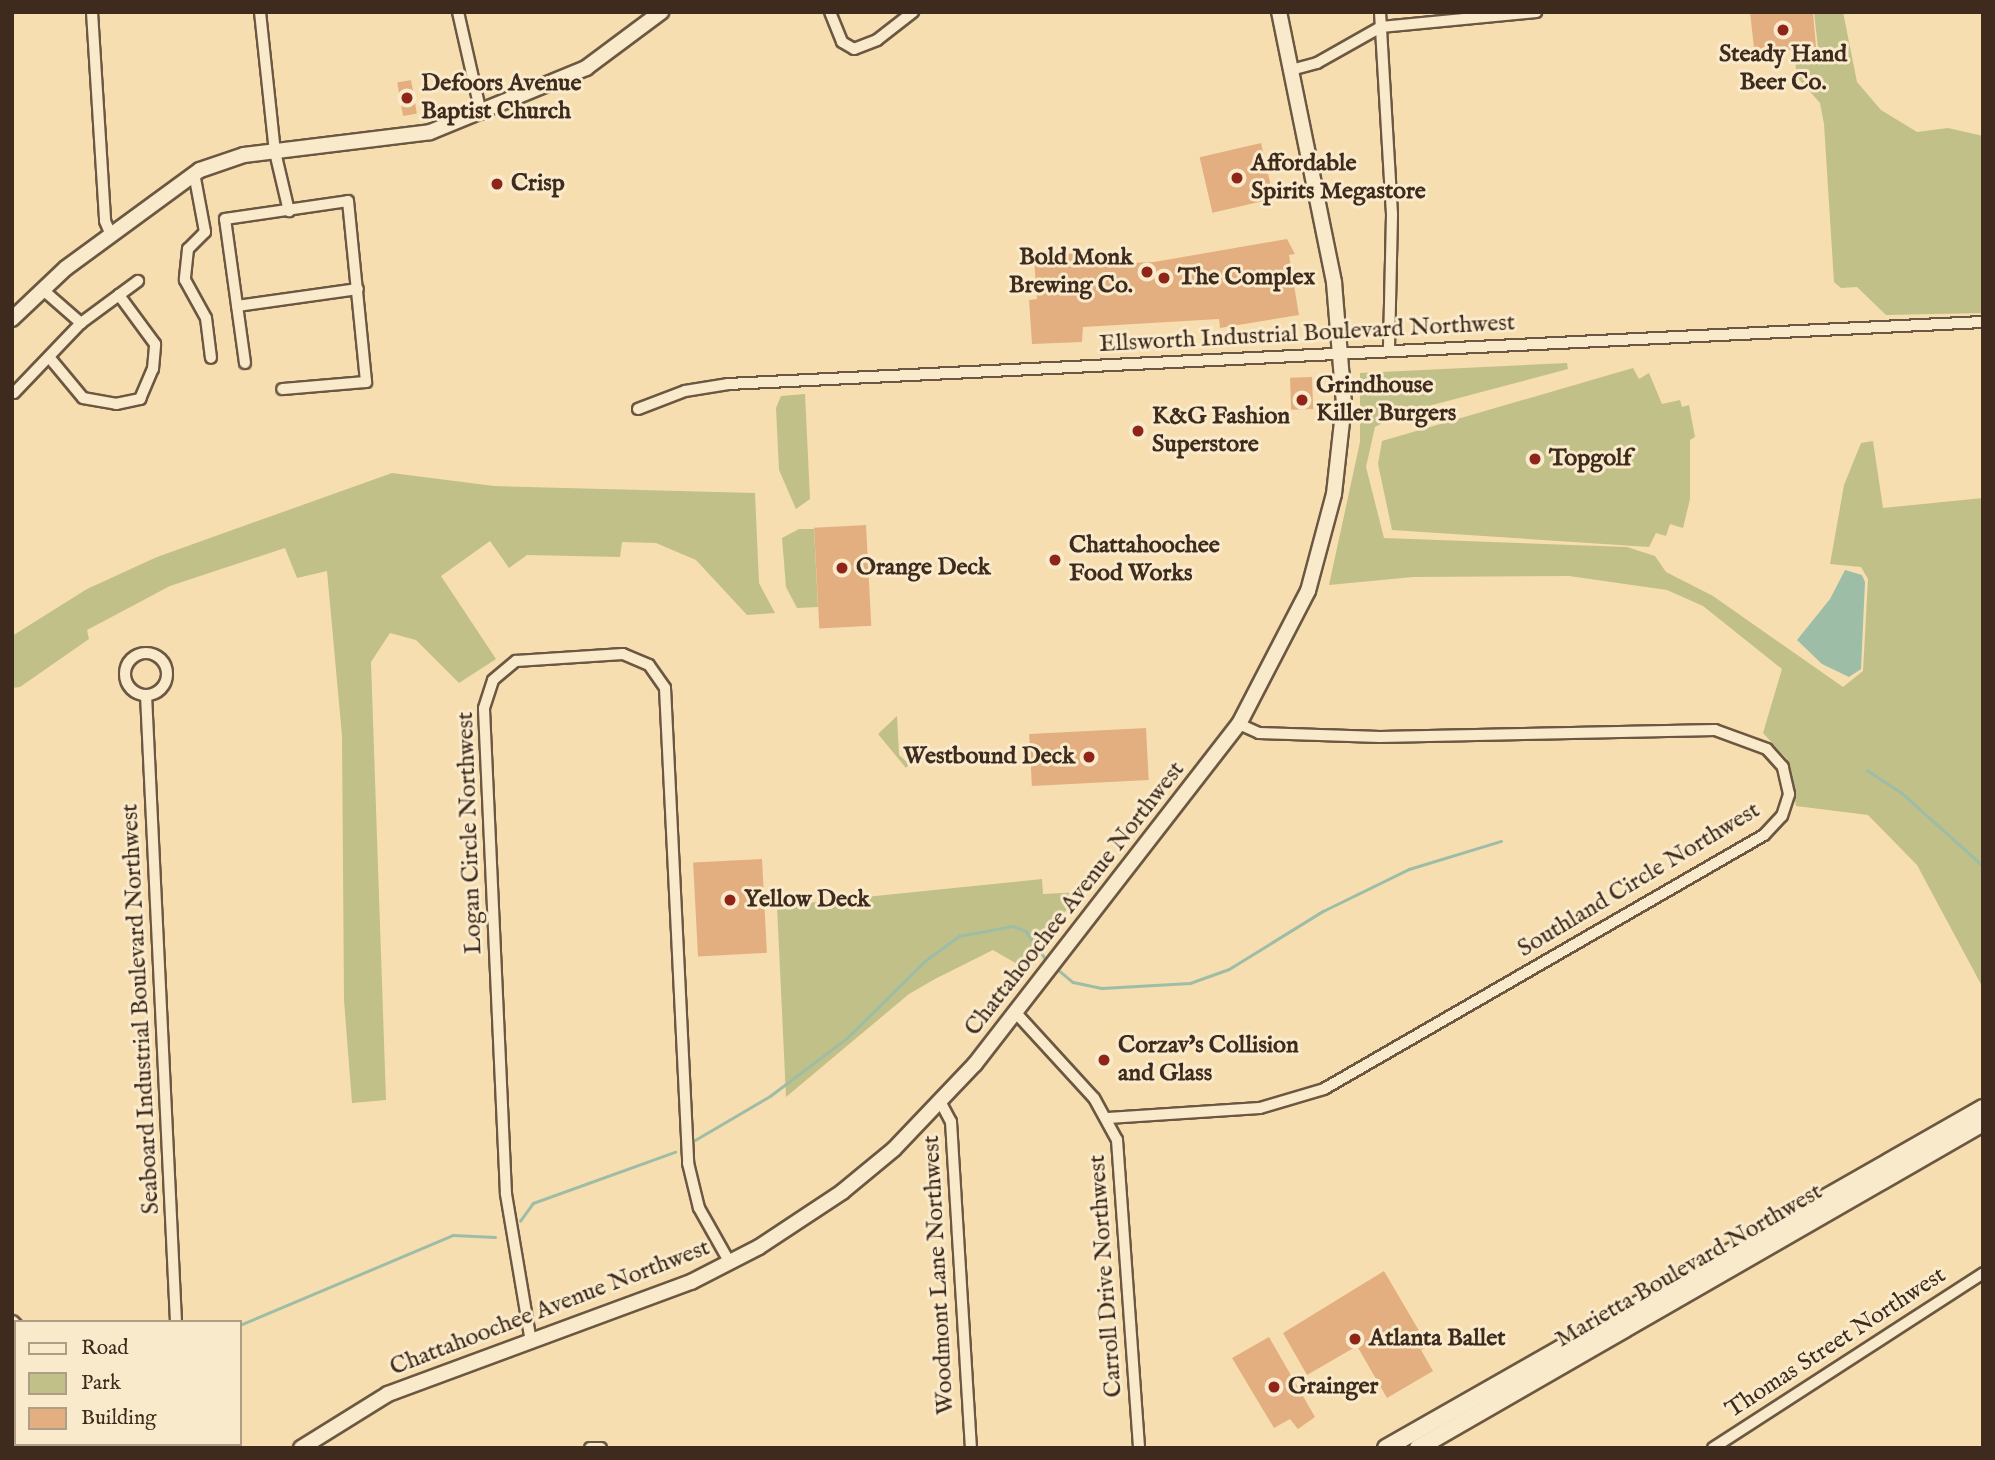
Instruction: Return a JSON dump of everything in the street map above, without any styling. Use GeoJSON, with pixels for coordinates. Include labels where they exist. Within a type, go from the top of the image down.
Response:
{"type":"FeatureCollection","features":[{"type":"Feature","properties":{"kind":"main road"},"geometry":{"type":"LineString","coordinates":[[1386,1448],[1983,1108]]}},
{"type":"Feature","properties":{"kind":"main road","name":"Marietta Boulevard Northwest"},"geometry":{"type":"LineString","coordinates":[[1418,1448],[1983,1123]]}},
{"type":"Feature","properties":{"kind":"street"},"geometry":{"type":"LineString","coordinates":[[92,12],[105,221],[111,235]]}},
{"type":"Feature","properties":{"kind":"street"},"geometry":{"type":"LineString","coordinates":[[260,12],[275,152],[289,211]]}},
{"type":"Feature","properties":{"kind":"street"},"geometry":{"type":"LineString","coordinates":[[458,12],[481,113]]}},
{"type":"Feature","properties":{"kind":"street"},"geometry":{"type":"LineString","coordinates":[[12,319],[42,289],[194,173],[231,158],[430,132],[586,68],[661,12]]}},
{"type":"Feature","properties":{"kind":"street"},"geometry":{"type":"LineString","coordinates":[[830,12],[849,47],[882,36],[913,12]]}},
{"type":"Feature","properties":{"kind":"street"},"geometry":{"type":"LineString","coordinates":[[1380,12],[1392,215],[1389,351]]}},
{"type":"Feature","properties":{"kind":"street"},"geometry":{"type":"LineString","coordinates":[[1291,71],[1381,27],[1536,12]]}},
{"type":"Feature","properties":{"kind":"street","name":"Chattahoochee Avenue Northwest"},"geometry":{"type":"LineString","coordinates":[[301,1448],[388,1394],[655,1297],[730,1263],[842,1192],[941,1103],[1016,1013],[1239,724],[1288,637],[1323,543],[1340,454],[1343,354],[1335,282],[1281,19]]}},
{"type":"Feature","properties":{"kind":"street"},"geometry":{"type":"LineString","coordinates":[[194,173],[205,232],[188,249],[185,280],[206,318],[211,358]]}},
{"type":"Feature","properties":{"kind":"street"},"geometry":{"type":"LineString","coordinates":[[245,363],[225,219],[348,201],[366,382],[282,389]]}},
{"type":"Feature","properties":{"kind":"street"},"geometry":{"type":"LineString","coordinates":[[14,393],[86,319],[138,281]]}},
{"type":"Feature","properties":{"kind":"street"},"geometry":{"type":"LineString","coordinates":[[42,289],[86,319]]}},
{"type":"Feature","properties":{"kind":"street"},"geometry":{"type":"LineString","coordinates":[[237,306],[358,289]]}},
{"type":"Feature","properties":{"kind":"street"},"geometry":{"type":"LineString","coordinates":[[49,356],[83,398],[116,404],[140,399],[153,369],[155,344],[119,295]]}},
{"type":"Feature","properties":{"kind":"street","name":"Ellsworth Industrial Boulevard Northwest"},"geometry":{"type":"LineString","coordinates":[[638,409],[685,391],[728,384],[1983,322]]}},
{"type":"Feature","properties":{"kind":"street"},"geometry":{"type":"LineString","coordinates":[[147,652],[165,663],[167,677],[161,690],[146,695],[129,687],[124,674],[128,661],[147,652]]}},
{"type":"Feature","properties":{"kind":"street","name":"Logan Circle Northwest"},"geometry":{"type":"LineString","coordinates":[[531,1342],[506,1194],[484,708],[493,680],[516,661],[624,654],[649,665],[664,688],[688,1163],[699,1208],[730,1263]]}},
{"type":"Feature","properties":{"kind":"street","name":"Seaboard Industrial Boulevard Northwest"},"geometry":{"type":"LineString","coordinates":[[146,695],[176,1320]]}},
{"type":"Feature","properties":{"kind":"street","name":"Southland Circle Northwest"},"geometry":{"type":"LineString","coordinates":[[1108,1118],[1260,1108],[1324,1089],[1764,835],[1782,816],[1789,794],[1783,767],[1767,748],[1715,730],[1380,737],[1259,733],[1239,724]]}},
{"type":"Feature","properties":{"kind":"street","name":"Carroll Drive Northwest"},"geometry":{"type":"LineString","coordinates":[[1016,1013],[1108,1118],[1122,1164],[1139,1448]]}},
{"type":"Feature","properties":{"kind":"street","name":"Woodmont Lane Northwest"},"geometry":{"type":"LineString","coordinates":[[941,1103],[951,1122],[971,1448]]}},
{"type":"Feature","properties":{"kind":"street","name":"Thomas Street Northwest"},"geometry":{"type":"LineString","coordinates":[[1713,1448],[1983,1273]]}},
{"type":"Feature","properties":{"kind":"street"},"geometry":{"type":"LineString","coordinates":[[590,1448],[601,1448]]}},
{"type":"Feature","properties":{"kind":"green space"},"geometry":{"type":"Polygon","coordinates":[[[1814,12],[1843,12],[1857,82],[1881,110],[1917,132],[1948,128],[1983,136],[1983,313],[1886,315],[1857,287],[1841,288],[1834,282],[1824,124],[1820,103],[1797,77],[1794,53],[1818,48],[1814,12]]]}},
{"type":"Feature","properties":{"kind":"green space"},"geometry":{"type":"Polygon","coordinates":[[[1567,363],[1568,369],[1402,413],[1375,427],[1366,467],[1384,538],[1627,547],[1655,556],[1666,572],[1713,596],[1843,687],[1863,671],[1868,579],[1861,567],[1830,564],[1844,485],[1861,443],[1873,441],[1883,508],[1983,498],[1983,988],[1917,865],[1868,815],[1796,806],[1787,759],[1763,733],[1782,669],[1703,606],[1667,590],[1569,576],[1413,577],[1329,585],[1360,442],[1360,373],[1567,363]]]}},
{"type":"Feature","properties":{"kind":"green space","name":"Topgolf"},"geometry":{"type":"Polygon","coordinates":[[[1633,368],[1639,379],[1649,373],[1662,404],[1680,400],[1682,407],[1689,405],[1695,437],[1690,440],[1690,499],[1683,528],[1670,524],[1666,536],[1656,533],[1649,547],[1392,530],[1378,464],[1382,441],[1633,368]]]}},
{"type":"Feature","properties":{"kind":"green space"},"geometry":{"type":"Polygon","coordinates":[[[805,394],[810,499],[796,509],[779,470],[776,408],[781,396],[805,394]]]}},
{"type":"Feature","properties":{"kind":"green space"},"geometry":{"type":"Polygon","coordinates":[[[392,473],[494,486],[755,493],[759,583],[775,613],[747,615],[696,560],[656,543],[622,542],[620,557],[527,555],[509,568],[490,541],[441,576],[496,659],[459,683],[416,640],[390,633],[371,662],[386,1100],[352,1103],[344,1000],[342,736],[327,571],[297,578],[285,548],[170,586],[87,630],[89,639],[20,687],[12,688],[12,636],[87,589],[157,557],[392,473]]]}},
{"type":"Feature","properties":{"kind":"green space"},"geometry":{"type":"Polygon","coordinates":[[[799,529],[814,529],[818,607],[797,608],[786,587],[782,538],[799,529]]]}},
{"type":"Feature","properties":{"kind":"green space"},"geometry":{"type":"Polygon","coordinates":[[[897,716],[899,755],[909,764],[906,768],[878,734],[897,716]]]}},
{"type":"Feature","properties":{"kind":"green space"},"geometry":{"type":"Polygon","coordinates":[[[1042,879],[1043,894],[1082,892],[1019,965],[993,950],[935,979],[909,994],[786,1097],[777,906],[1042,879]]]}},
{"type":"Feature","properties":{"kind":"shaded area"},"geometry":{"type":"Polygon","coordinates":[[[1845,570],[1862,575],[1865,582],[1861,669],[1849,677],[1822,664],[1797,640],[1830,599],[1845,570]]]}},
{"type":"Feature","properties":{"kind":"building","name":"Steady Hand Beer Co."},"geometry":{"type":"Polygon","coordinates":[[[1750,12],[1813,12],[1816,47],[1764,53],[1754,48],[1750,12]]]}},
{"type":"Feature","properties":{"kind":"building","name":"Defoors Avenue Baptist Church"},"geometry":{"type":"Polygon","coordinates":[[[411,80],[417,113],[403,116],[397,82],[411,80]]]}},
{"type":"Feature","properties":{"kind":"building","name":"Affordable Spirits Megastore"},"geometry":{"type":"Polygon","coordinates":[[[1261,143],[1274,199],[1212,213],[1200,157],[1261,143]]]}},
{"type":"Feature","properties":{"kind":"building","name":"The Complex"},"geometry":{"type":"Polygon","coordinates":[[[1287,239],[1295,254],[1289,255],[1299,315],[1220,328],[1219,319],[1083,327],[1082,342],[1032,344],[1029,300],[1037,299],[1034,259],[1075,253],[1127,263],[1154,262],[1287,239]]]}},
{"type":"Feature","properties":{"kind":"building","name":"Grindhouse Killer Burgers"},"geometry":{"type":"Polygon","coordinates":[[[1312,377],[1313,409],[1291,410],[1290,378],[1312,377]]]}},
{"type":"Feature","properties":{"kind":"building","name":"Orange Deck"},"geometry":{"type":"Polygon","coordinates":[[[866,525],[871,626],[819,629],[814,528],[866,525]]]}},
{"type":"Feature","properties":{"kind":"building","name":"Westbound Deck"},"geometry":{"type":"Polygon","coordinates":[[[1146,728],[1149,780],[1032,786],[1029,734],[1146,728]]]}},
{"type":"Feature","properties":{"kind":"building","name":"Yellow Deck"},"geometry":{"type":"Polygon","coordinates":[[[762,859],[767,953],[698,956],[693,863],[762,859]]]}},
{"type":"Feature","properties":{"kind":"building","name":"Atlanta Ballet"},"geometry":{"type":"Polygon","coordinates":[[[1384,1271],[1428,1346],[1421,1350],[1433,1371],[1387,1398],[1357,1346],[1307,1375],[1283,1333],[1384,1271]]]}},
{"type":"Feature","properties":{"kind":"building","name":"Grainger"},"geometry":{"type":"Polygon","coordinates":[[[1269,1337],[1315,1417],[1298,1429],[1290,1419],[1274,1428],[1232,1358],[1269,1337]]]}},
{"type":"Feature","properties":{"kind":"waterway"},"geometry":{"type":"LineString","coordinates":[[1867,770],[1902,793],[1983,866]]}},
{"type":"Feature","properties":{"kind":"waterway"},"geometry":{"type":"LineString","coordinates":[[1055,967],[1073,982],[1102,988],[1190,983],[1229,969],[1323,911],[1409,869],[1501,841]]}},
{"type":"Feature","properties":{"kind":"waterway"},"geometry":{"type":"LineString","coordinates":[[695,1140],[770,1096],[847,1038],[926,960],[959,936],[1013,926],[1026,931],[1047,961]]}},
{"type":"Feature","properties":{"kind":"waterway"},"geometry":{"type":"LineString","coordinates":[[520,1221],[533,1203],[675,1152]]}},
{"type":"Feature","properties":{"kind":"waterway"},"geometry":{"type":"LineString","coordinates":[[242,1324],[453,1235],[495,1237]]}},
{"type":"Feature","properties":{"kind":"waterway"},"geometry":{"type":"LineString","coordinates":[[23,1448],[26,1446]]}},
{"type":"Feature","properties":{"kind":"place","name":"Steady Hand Beer Co."},"geometry":{"type":"Point","coordinates":[1783,30]}},
{"type":"Feature","properties":{"kind":"place","name":"Defoors Avenue Baptist Church"},"geometry":{"type":"Point","coordinates":[407,98]}},
{"type":"Feature","properties":{"kind":"place","name":"Affordable Spirits Megastore"},"geometry":{"type":"Point","coordinates":[1237,178]}},
{"type":"Feature","properties":{"kind":"place","name":"Crisp"},"geometry":{"type":"Point","coordinates":[497,184]}},
{"type":"Feature","properties":{"kind":"place","name":"Bold Monk Brewing Co."},"geometry":{"type":"Point","coordinates":[1147,272]}},
{"type":"Feature","properties":{"kind":"place","name":"The Complex"},"geometry":{"type":"Point","coordinates":[1164,278]}},
{"type":"Feature","properties":{"kind":"place","name":"Grindhouse Killer Burgers"},"geometry":{"type":"Point","coordinates":[1302,400]}},
{"type":"Feature","properties":{"kind":"place","name":"K&G Fashion Superstore"},"geometry":{"type":"Point","coordinates":[1138,431]}},
{"type":"Feature","properties":{"kind":"place","name":"Topgolf"},"geometry":{"type":"Point","coordinates":[1535,459]}},
{"type":"Feature","properties":{"kind":"place","name":"Chattahoochee Food Works"},"geometry":{"type":"Point","coordinates":[1055,560]}},
{"type":"Feature","properties":{"kind":"place","name":"Orange Deck"},"geometry":{"type":"Point","coordinates":[842,568]}},
{"type":"Feature","properties":{"kind":"place","name":"Westbound Deck"},"geometry":{"type":"Point","coordinates":[1089,757]}},
{"type":"Feature","properties":{"kind":"place","name":"Yellow Deck"},"geometry":{"type":"Point","coordinates":[730,900]}},
{"type":"Feature","properties":{"kind":"place","name":"Corzav's Collision and Glass"},"geometry":{"type":"Point","coordinates":[1104,1060]}},
{"type":"Feature","properties":{"kind":"place","name":"Atlanta Ballet"},"geometry":{"type":"Point","coordinates":[1355,1339]}},
{"type":"Feature","properties":{"kind":"place","name":"Grainger"},"geometry":{"type":"Point","coordinates":[1274,1387]}}]}
